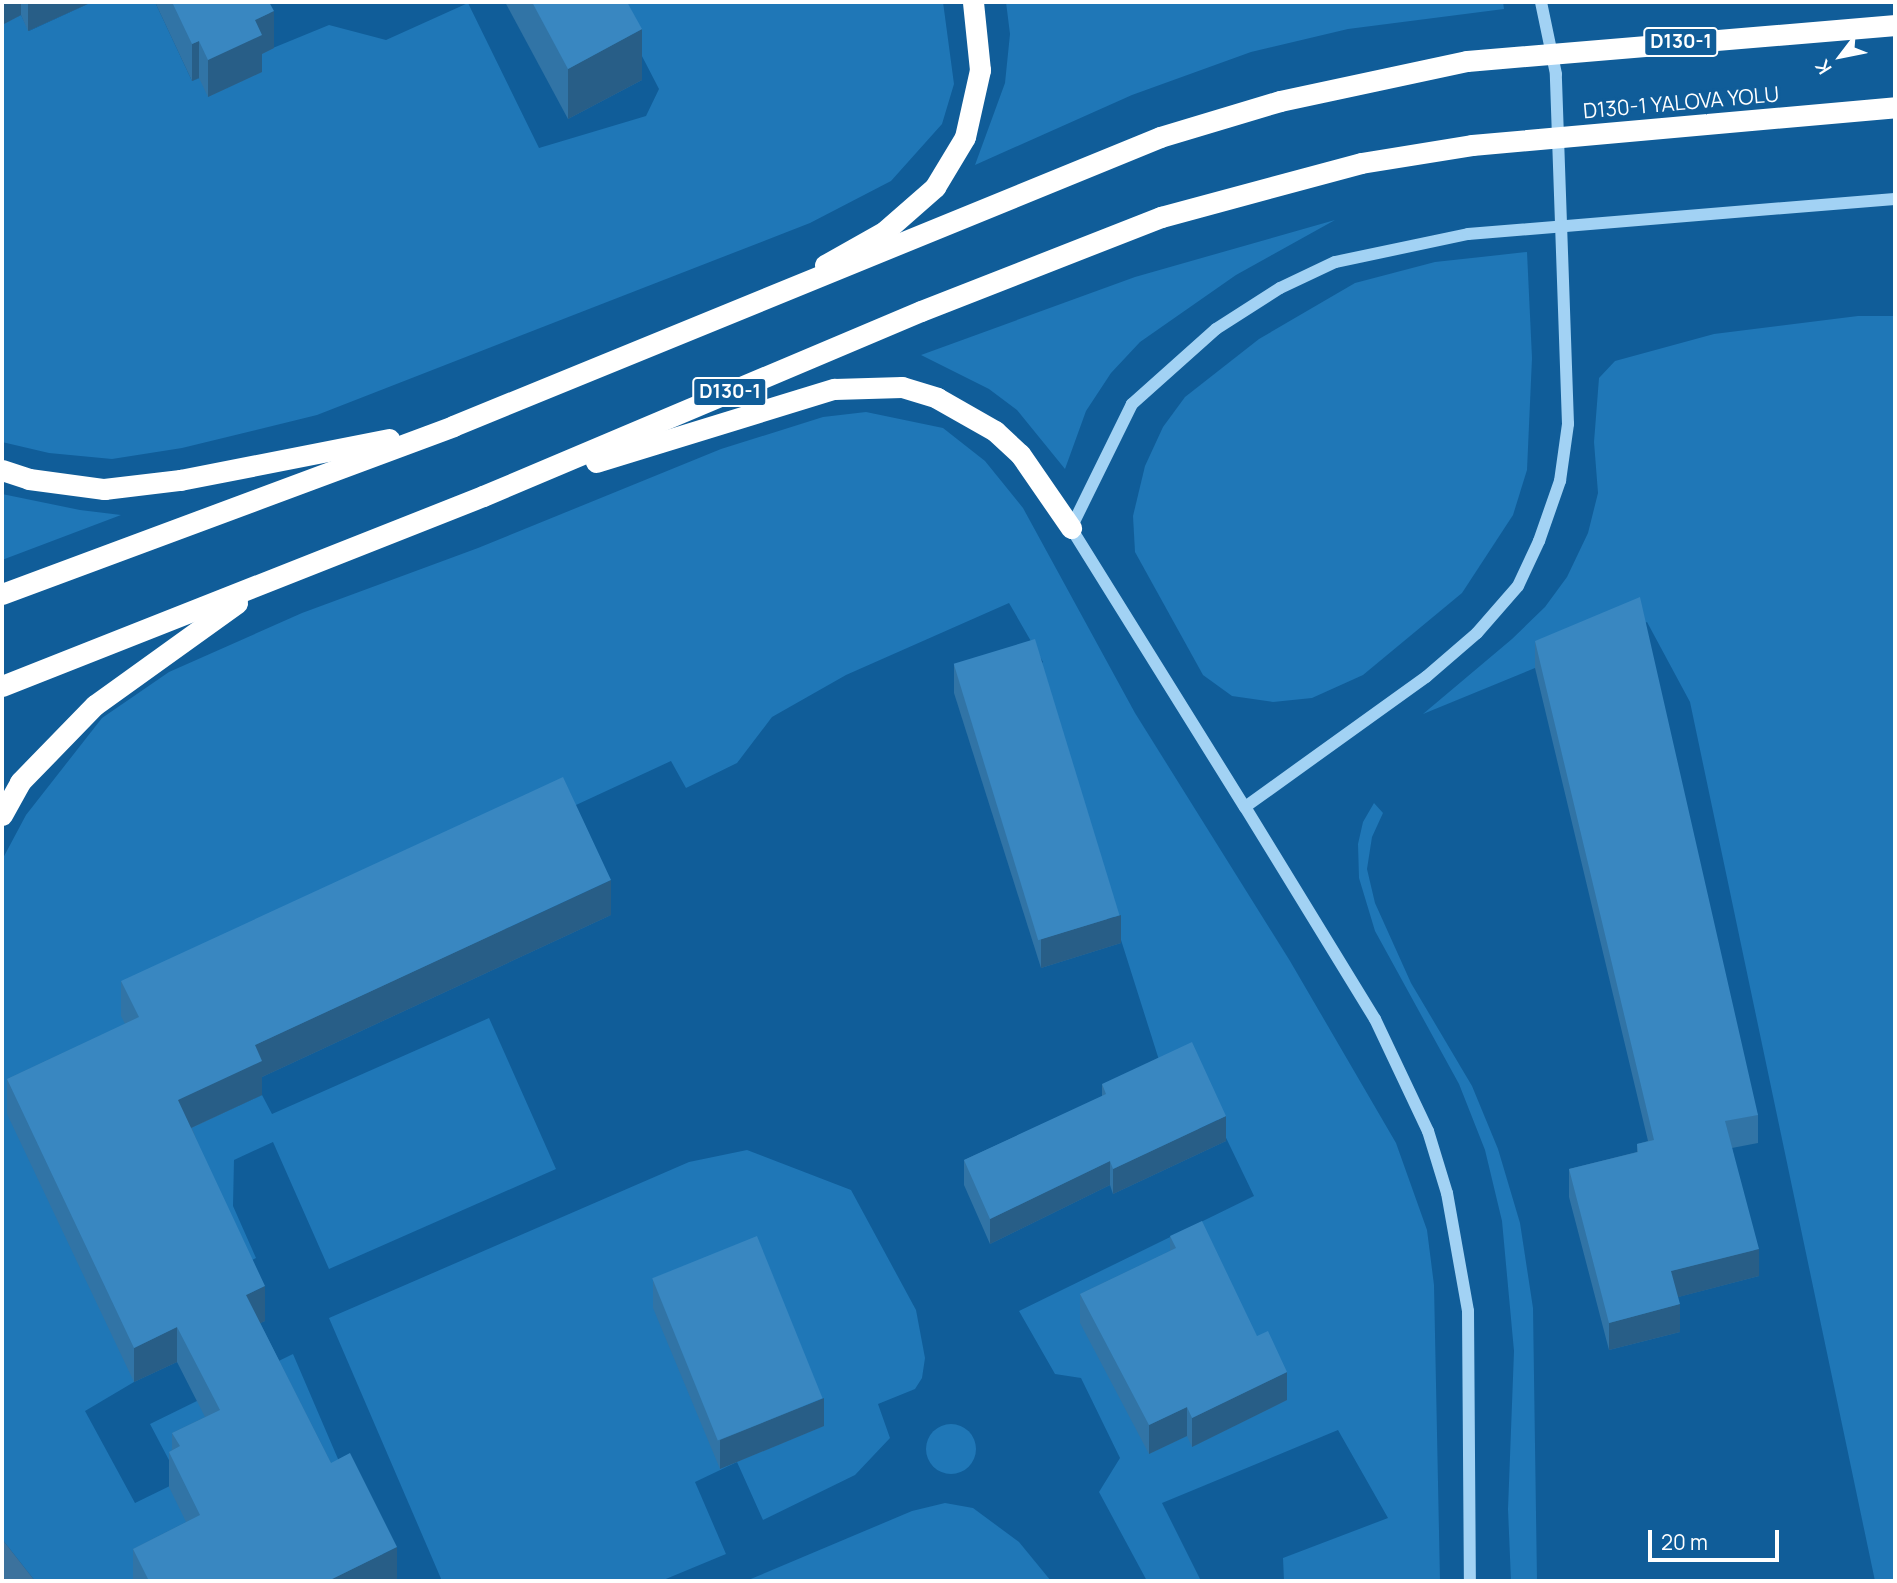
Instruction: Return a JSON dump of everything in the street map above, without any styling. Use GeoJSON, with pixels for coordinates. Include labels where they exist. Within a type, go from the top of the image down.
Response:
{"type":"FeatureCollection","features":[{"type":"Feature","properties":{"kind":"highway"},"geometry":{"type":"LineString","coordinates":[[747,310],[885,230],[935,187],[965,137],[980,70],[973,2]]}},
{"type":"Feature","properties":{"kind":"highway","name":"D130-1"},"geometry":{"type":"LineString","coordinates":[[2,594],[453,426],[747,310],[1215,118],[1397,72],[1467,61],[1895,25]]}},
{"type":"Feature","properties":{"kind":"highway","name":"D130-1 YALOVA YOLU"},"geometry":{"type":"LineString","coordinates":[[483,496],[921,311],[1161,217],[1361,163],[1472,145],[1895,107]]}},
{"type":"Feature","properties":{"kind":"highway"},"geometry":{"type":"LineString","coordinates":[[483,496],[834,388],[881,386],[937,398],[995,431],[1020,454],[1071,528]]}},
{"type":"Feature","properties":{"kind":"highway"},"geometry":{"type":"LineString","coordinates":[[2,470],[29,479],[104,489],[180,480],[453,426]]}},
{"type":"Feature","properties":{"kind":"highway","name":"D130-1"},"geometry":{"type":"LineString","coordinates":[[2,686],[483,496]]}},
{"type":"Feature","properties":{"kind":"highway"},"geometry":{"type":"LineString","coordinates":[[2,815],[20,782],[95,705],[263,584]]}},
{"type":"Feature","properties":{"kind":"street"},"geometry":{"type":"LineString","coordinates":[[1245,807],[1426,677],[1477,633],[1518,586],[1539,541],[1560,481],[1568,424],[1556,74],[1541,2]]}},
{"type":"Feature","properties":{"kind":"street"},"geometry":{"type":"LineString","coordinates":[[1470,1581],[1468,1311],[1447,1193],[1428,1131],[1375,1019],[1071,528],[1132,404],[1216,329],[1280,288],[1335,262],[1468,234],[1895,199]]}},
{"type":"Feature","properties":{"kind":"shaded area"},"geometry":{"type":"Polygon","coordinates":[[[92,2],[155,2],[192,81],[329,25],[386,40],[468,3],[539,148],[646,116],[659,89],[614,2],[943,2],[954,84],[942,124],[891,181],[810,223],[317,415],[182,448],[112,459],[49,453],[2,442],[2,20],[4,23],[21,15],[29,31],[92,2]]]}},
{"type":"Feature","properties":{"kind":"shaded area"},"geometry":{"type":"Polygon","coordinates":[[[1006,2],[1503,2],[1504,9],[1348,29],[1251,52],[1132,95],[975,165],[1005,83],[1010,34],[1006,2]]]}},
{"type":"Feature","properties":{"kind":"shaded area"},"geometry":{"type":"Polygon","coordinates":[[[1335,220],[1236,275],[1140,342],[1111,373],[1086,411],[1065,469],[1017,410],[989,389],[921,355],[1135,277],[1335,220]]]}},
{"type":"Feature","properties":{"kind":"shaded area"},"geometry":{"type":"Polygon","coordinates":[[[1527,252],[1532,358],[1527,470],[1513,515],[1462,593],[1363,675],[1312,698],[1273,702],[1232,696],[1203,675],[1135,552],[1133,516],[1145,466],[1163,427],[1185,397],[1259,339],[1355,283],[1435,262],[1527,252]]]}},
{"type":"Feature","properties":{"kind":"shaded area"},"geometry":{"type":"Polygon","coordinates":[[[1858,316],[1895,316],[1895,1581],[1875,1581],[1690,702],[1647,622],[1423,714],[1512,639],[1545,607],[1567,577],[1588,533],[1598,493],[1594,442],[1599,378],[1615,361],[1714,334],[1858,316]]]}},
{"type":"Feature","properties":{"kind":"shaded area"},"geometry":{"type":"Polygon","coordinates":[[[866,412],[943,428],[985,461],[1023,508],[1135,713],[1290,961],[1396,1143],[1427,1230],[1434,1285],[1440,1581],[1284,1581],[1283,1558],[1388,1518],[1338,1430],[1162,1503],[1201,1581],[1147,1581],[1099,1492],[1120,1458],[1081,1378],[1055,1374],[1019,1311],[1254,1196],[1192,1067],[1165,1079],[1035,668],[1043,662],[1009,603],[846,675],[772,717],[737,763],[686,788],[671,761],[122,1015],[139,1052],[134,1382],[85,1411],[135,1503],[180,1481],[150,1424],[293,1354],[350,1487],[396,1581],[35,1581],[2,1539],[2,860],[26,815],[102,718],[169,672],[302,613],[478,548],[721,449],[823,417],[866,412]]]}},
{"type":"Feature","properties":{"kind":"shaded area"},"geometry":{"type":"Polygon","coordinates":[[[2,494],[80,510],[121,515],[2,560],[2,494]]]}},
{"type":"Feature","properties":{"kind":"shaded area"},"geometry":{"type":"Polygon","coordinates":[[[1374,803],[1383,813],[1372,837],[1367,869],[1375,903],[1411,983],[1472,1086],[1498,1149],[1520,1223],[1533,1308],[1537,1581],[1511,1581],[1508,1509],[1514,1351],[1502,1221],[1485,1150],[1459,1084],[1375,931],[1359,878],[1358,844],[1363,822],[1374,803]]]}},
{"type":"Feature","properties":{"kind":"shaded area"},"geometry":{"type":"Polygon","coordinates":[[[489,1018],[556,1169],[329,1269],[273,1142],[234,1160],[233,1206],[256,1258],[240,1266],[178,1134],[262,1095],[272,1114],[489,1018]]]}},
{"type":"Feature","properties":{"kind":"shaded area"},"geometry":{"type":"Polygon","coordinates":[[[747,1150],[851,1190],[916,1310],[925,1358],[922,1378],[915,1389],[878,1404],[890,1438],[855,1475],[763,1520],[737,1462],[695,1482],[726,1554],[661,1581],[442,1581],[329,1318],[689,1162],[747,1150]]]}},
{"type":"Feature","properties":{"kind":"shaded area"},"geometry":{"type":"Polygon","coordinates":[[[951,1424],[969,1431],[976,1449],[969,1467],[951,1474],[933,1467],[926,1449],[933,1431],[951,1424]]]}},
{"type":"Feature","properties":{"kind":"shaded area"},"geometry":{"type":"Polygon","coordinates":[[[945,1503],[973,1508],[1019,1542],[1051,1581],[746,1581],[912,1511],[945,1503]]]}},
{"type":"Feature","properties":{"kind":"shaded area"},"geometry":{"type":"Polygon","coordinates":[[[2,1539],[35,1581],[2,1581],[2,1539]]]}},
{"type":"Feature","properties":{"kind":"building"},"geometry":{"type":"Polygon","coordinates":[[[172,2],[269,2],[274,11],[255,20],[262,35],[208,60],[199,41],[192,44],[172,2]]]}},
{"type":"Feature","properties":{"kind":"building"},"geometry":{"type":"Polygon","coordinates":[[[532,2],[627,2],[642,29],[568,69],[532,2]]]}},
{"type":"Feature","properties":{"kind":"building"},"geometry":{"type":"Polygon","coordinates":[[[1640,597],[1758,1115],[1725,1121],[1759,1249],[1671,1271],[1680,1304],[1609,1323],[1569,1169],[1638,1152],[1637,1144],[1654,1140],[1535,641],[1640,597]]]}},
{"type":"Feature","properties":{"kind":"building"},"geometry":{"type":"Polygon","coordinates":[[[1035,639],[1119,915],[1038,940],[954,664],[1035,639]]]}},
{"type":"Feature","properties":{"kind":"building"},"geometry":{"type":"Polygon","coordinates":[[[563,777],[611,880],[255,1045],[262,1061],[178,1100],[265,1286],[246,1295],[331,1463],[350,1453],[397,1547],[328,1581],[149,1581],[133,1549],[200,1515],[169,1452],[180,1446],[172,1433],[220,1410],[177,1327],[134,1348],[7,1079],[139,1017],[121,981],[563,777]]]}},
{"type":"Feature","properties":{"kind":"building"},"geometry":{"type":"Polygon","coordinates":[[[1192,1042],[1226,1116],[1113,1169],[1110,1161],[990,1219],[964,1160],[1106,1094],[1102,1084],[1192,1042]]]}},
{"type":"Feature","properties":{"kind":"building"},"geometry":{"type":"Polygon","coordinates":[[[1202,1221],[1257,1336],[1268,1331],[1287,1372],[1192,1418],[1187,1407],[1149,1425],[1080,1294],[1176,1248],[1170,1236],[1202,1221]]]}},
{"type":"Feature","properties":{"kind":"building"},"geometry":{"type":"Polygon","coordinates":[[[757,1236],[823,1398],[718,1441],[652,1278],[757,1236]]]}}]}
